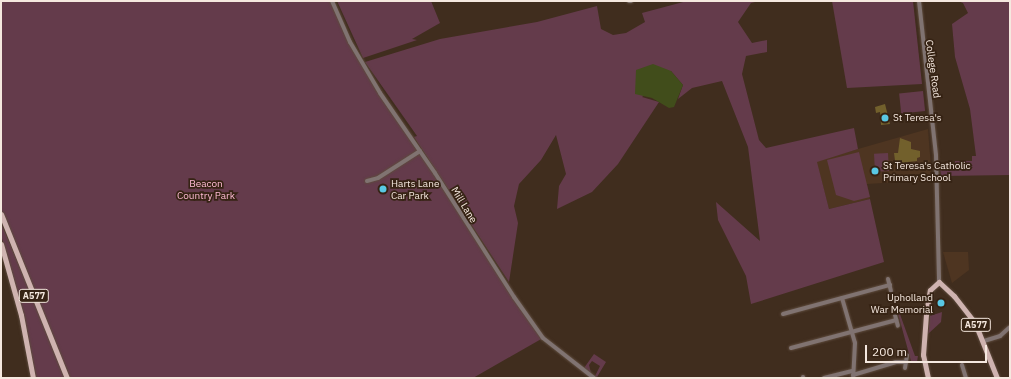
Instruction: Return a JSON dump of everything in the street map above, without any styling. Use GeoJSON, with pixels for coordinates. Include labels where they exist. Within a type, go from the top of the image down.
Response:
{"type":"FeatureCollection","features":[{"type":"Feature","properties":{"kind":"main road","name":"A577"},"geometry":{"type":"LineString","coordinates":[[1,214],[67,378]]}},
{"type":"Feature","properties":{"kind":"main road","name":"A577"},"geometry":{"type":"LineString","coordinates":[[1,244],[21,315],[33,378]]}},
{"type":"Feature","properties":{"kind":"main road","name":"A577"},"geometry":{"type":"LineString","coordinates":[[939,282],[962,305],[984,341],[997,378]]}},
{"type":"Feature","properties":{"kind":"main road"},"geometry":{"type":"LineString","coordinates":[[928,378],[923,356],[926,314],[930,290],[939,282]]}},
{"type":"Feature","properties":{"kind":"street","name":"Mill Lane"},"geometry":{"type":"LineString","coordinates":[[332,1],[360,62],[420,151],[476,242],[543,338],[594,378]]}},
{"type":"Feature","properties":{"kind":"street","name":"College Road"},"geometry":{"type":"LineString","coordinates":[[919,1],[936,155],[939,282]]}},
{"type":"Feature","properties":{"kind":"street"},"geometry":{"type":"LineString","coordinates":[[367,181],[378,178],[420,151]]}},
{"type":"Feature","properties":{"kind":"street"},"geometry":{"type":"LineString","coordinates":[[888,279],[891,291]]}},
{"type":"Feature","properties":{"kind":"street"},"geometry":{"type":"LineString","coordinates":[[782,314],[890,285]]}},
{"type":"Feature","properties":{"kind":"street"},"geometry":{"type":"LineString","coordinates":[[842,298],[856,350],[853,375]]}},
{"type":"Feature","properties":{"kind":"street"},"geometry":{"type":"LineString","coordinates":[[895,315],[898,326]]}},
{"type":"Feature","properties":{"kind":"street"},"geometry":{"type":"LineString","coordinates":[[791,348],[896,320]]}},
{"type":"Feature","properties":{"kind":"street"},"geometry":{"type":"LineString","coordinates":[[984,341],[1000,336],[1010,327]]}},
{"type":"Feature","properties":{"kind":"street"},"geometry":{"type":"LineString","coordinates":[[905,368],[907,355]]}},
{"type":"Feature","properties":{"kind":"street"},"geometry":{"type":"LineString","coordinates":[[824,378],[853,375],[896,362],[906,362]]}},
{"type":"Feature","properties":{"kind":"street"},"geometry":{"type":"LineString","coordinates":[[962,365],[966,378]]}},
{"type":"Feature","properties":{"kind":"shaded area"},"geometry":{"type":"Polygon","coordinates":[[[653,64],[671,71],[683,85],[674,107],[669,108],[652,98],[635,94],[636,70],[653,64]]]}},
{"type":"Feature","properties":{"kind":"shaded area","name":"St Teresa's Catholic Primary School"},"geometry":{"type":"Polygon","coordinates":[[[928,129],[932,180],[867,184],[870,199],[829,209],[816,161],[928,129]]]}},
{"type":"Feature","properties":{"kind":"shaded area"},"geometry":{"type":"Polygon","coordinates":[[[943,252],[968,252],[969,270],[952,283],[943,252]]]}},
{"type":"Feature","properties":{"kind":"green space","name":"Beacon Country Park"},"geometry":{"type":"Polygon","coordinates":[[[1,1],[332,1],[361,61],[477,242],[543,338],[473,378],[67,378],[1,214],[1,1]]]}},
{"type":"Feature","properties":{"kind":"green space"},"geometry":{"type":"Polygon","coordinates":[[[337,1],[431,1],[440,23],[412,39],[417,40],[363,58],[337,1]]]}},
{"type":"Feature","properties":{"kind":"green space"},"geometry":{"type":"Polygon","coordinates":[[[687,1],[759,1],[751,3],[738,22],[752,43],[767,40],[767,52],[746,56],[742,74],[759,140],[766,148],[854,128],[858,149],[817,162],[829,209],[870,199],[884,262],[751,304],[746,276],[718,220],[716,202],[760,241],[748,147],[722,81],[692,88],[678,99],[683,85],[671,71],[642,97],[659,102],[618,164],[592,192],[557,209],[559,186],[566,174],[556,135],[541,160],[519,184],[514,206],[518,223],[509,282],[414,137],[417,136],[365,62],[440,39],[537,22],[597,6],[601,29],[613,35],[626,33],[645,22],[642,13],[687,1]]]}},
{"type":"Feature","properties":{"kind":"green space"},"geometry":{"type":"Polygon","coordinates":[[[832,1],[913,1],[922,84],[847,88],[832,1]]]}},
{"type":"Feature","properties":{"kind":"green space"},"geometry":{"type":"Polygon","coordinates":[[[958,1],[1010,1],[1010,175],[941,176],[940,167],[955,167],[955,161],[972,161],[972,156],[976,156],[970,109],[955,57],[952,24],[968,13],[963,3],[958,1]]]}},
{"type":"Feature","properties":{"kind":"green space"},"geometry":{"type":"Polygon","coordinates":[[[923,91],[925,111],[901,113],[899,94],[923,91]]]}},
{"type":"Feature","properties":{"kind":"green space"},"geometry":{"type":"Polygon","coordinates":[[[859,152],[870,197],[854,201],[836,195],[827,160],[859,152]]]}},
{"type":"Feature","properties":{"kind":"green space"},"geometry":{"type":"Polygon","coordinates":[[[888,153],[889,171],[875,172],[874,154],[888,153]]]}},
{"type":"Feature","properties":{"kind":"green space"},"geometry":{"type":"Polygon","coordinates":[[[1,223],[46,328],[65,378],[36,378],[27,331],[1,235],[1,223]]]}},
{"type":"Feature","properties":{"kind":"green space"},"geometry":{"type":"Polygon","coordinates":[[[892,292],[915,356],[918,356],[917,362],[911,361],[892,292]]]}},
{"type":"Feature","properties":{"kind":"green space"},"geometry":{"type":"Polygon","coordinates":[[[942,312],[941,322],[928,334],[930,316],[942,312]]]}},
{"type":"Feature","properties":{"kind":"green space"},"geometry":{"type":"Polygon","coordinates":[[[594,354],[606,362],[597,377],[595,376],[600,366],[592,361],[589,365],[591,373],[584,368],[594,354]]]}},
{"type":"Feature","properties":{"kind":"building","name":"St Teresa's"},"geometry":{"type":"Polygon","coordinates":[[[885,104],[890,124],[881,125],[880,112],[876,113],[875,107],[885,104]]]}},
{"type":"Feature","properties":{"kind":"building","name":"St Teresa's Catholic Primary School"},"geometry":{"type":"Polygon","coordinates":[[[900,138],[911,142],[911,149],[920,151],[920,157],[917,158],[917,161],[908,162],[905,167],[896,168],[894,153],[898,153],[900,138]]]}},
{"type":"Feature","properties":{"kind":"place","name":"St Teresa's"},"geometry":{"type":"Point","coordinates":[885,118]}},
{"type":"Feature","properties":{"kind":"place","name":"St Teresa's Catholic Primary School"},"geometry":{"type":"Point","coordinates":[875,171]}},
{"type":"Feature","properties":{"kind":"place","name":"Harts Lane Car Park"},"geometry":{"type":"Point","coordinates":[383,189]}},
{"type":"Feature","properties":{"kind":"place","name":"Upholland War Memorial"},"geometry":{"type":"Point","coordinates":[941,303]}}]}
